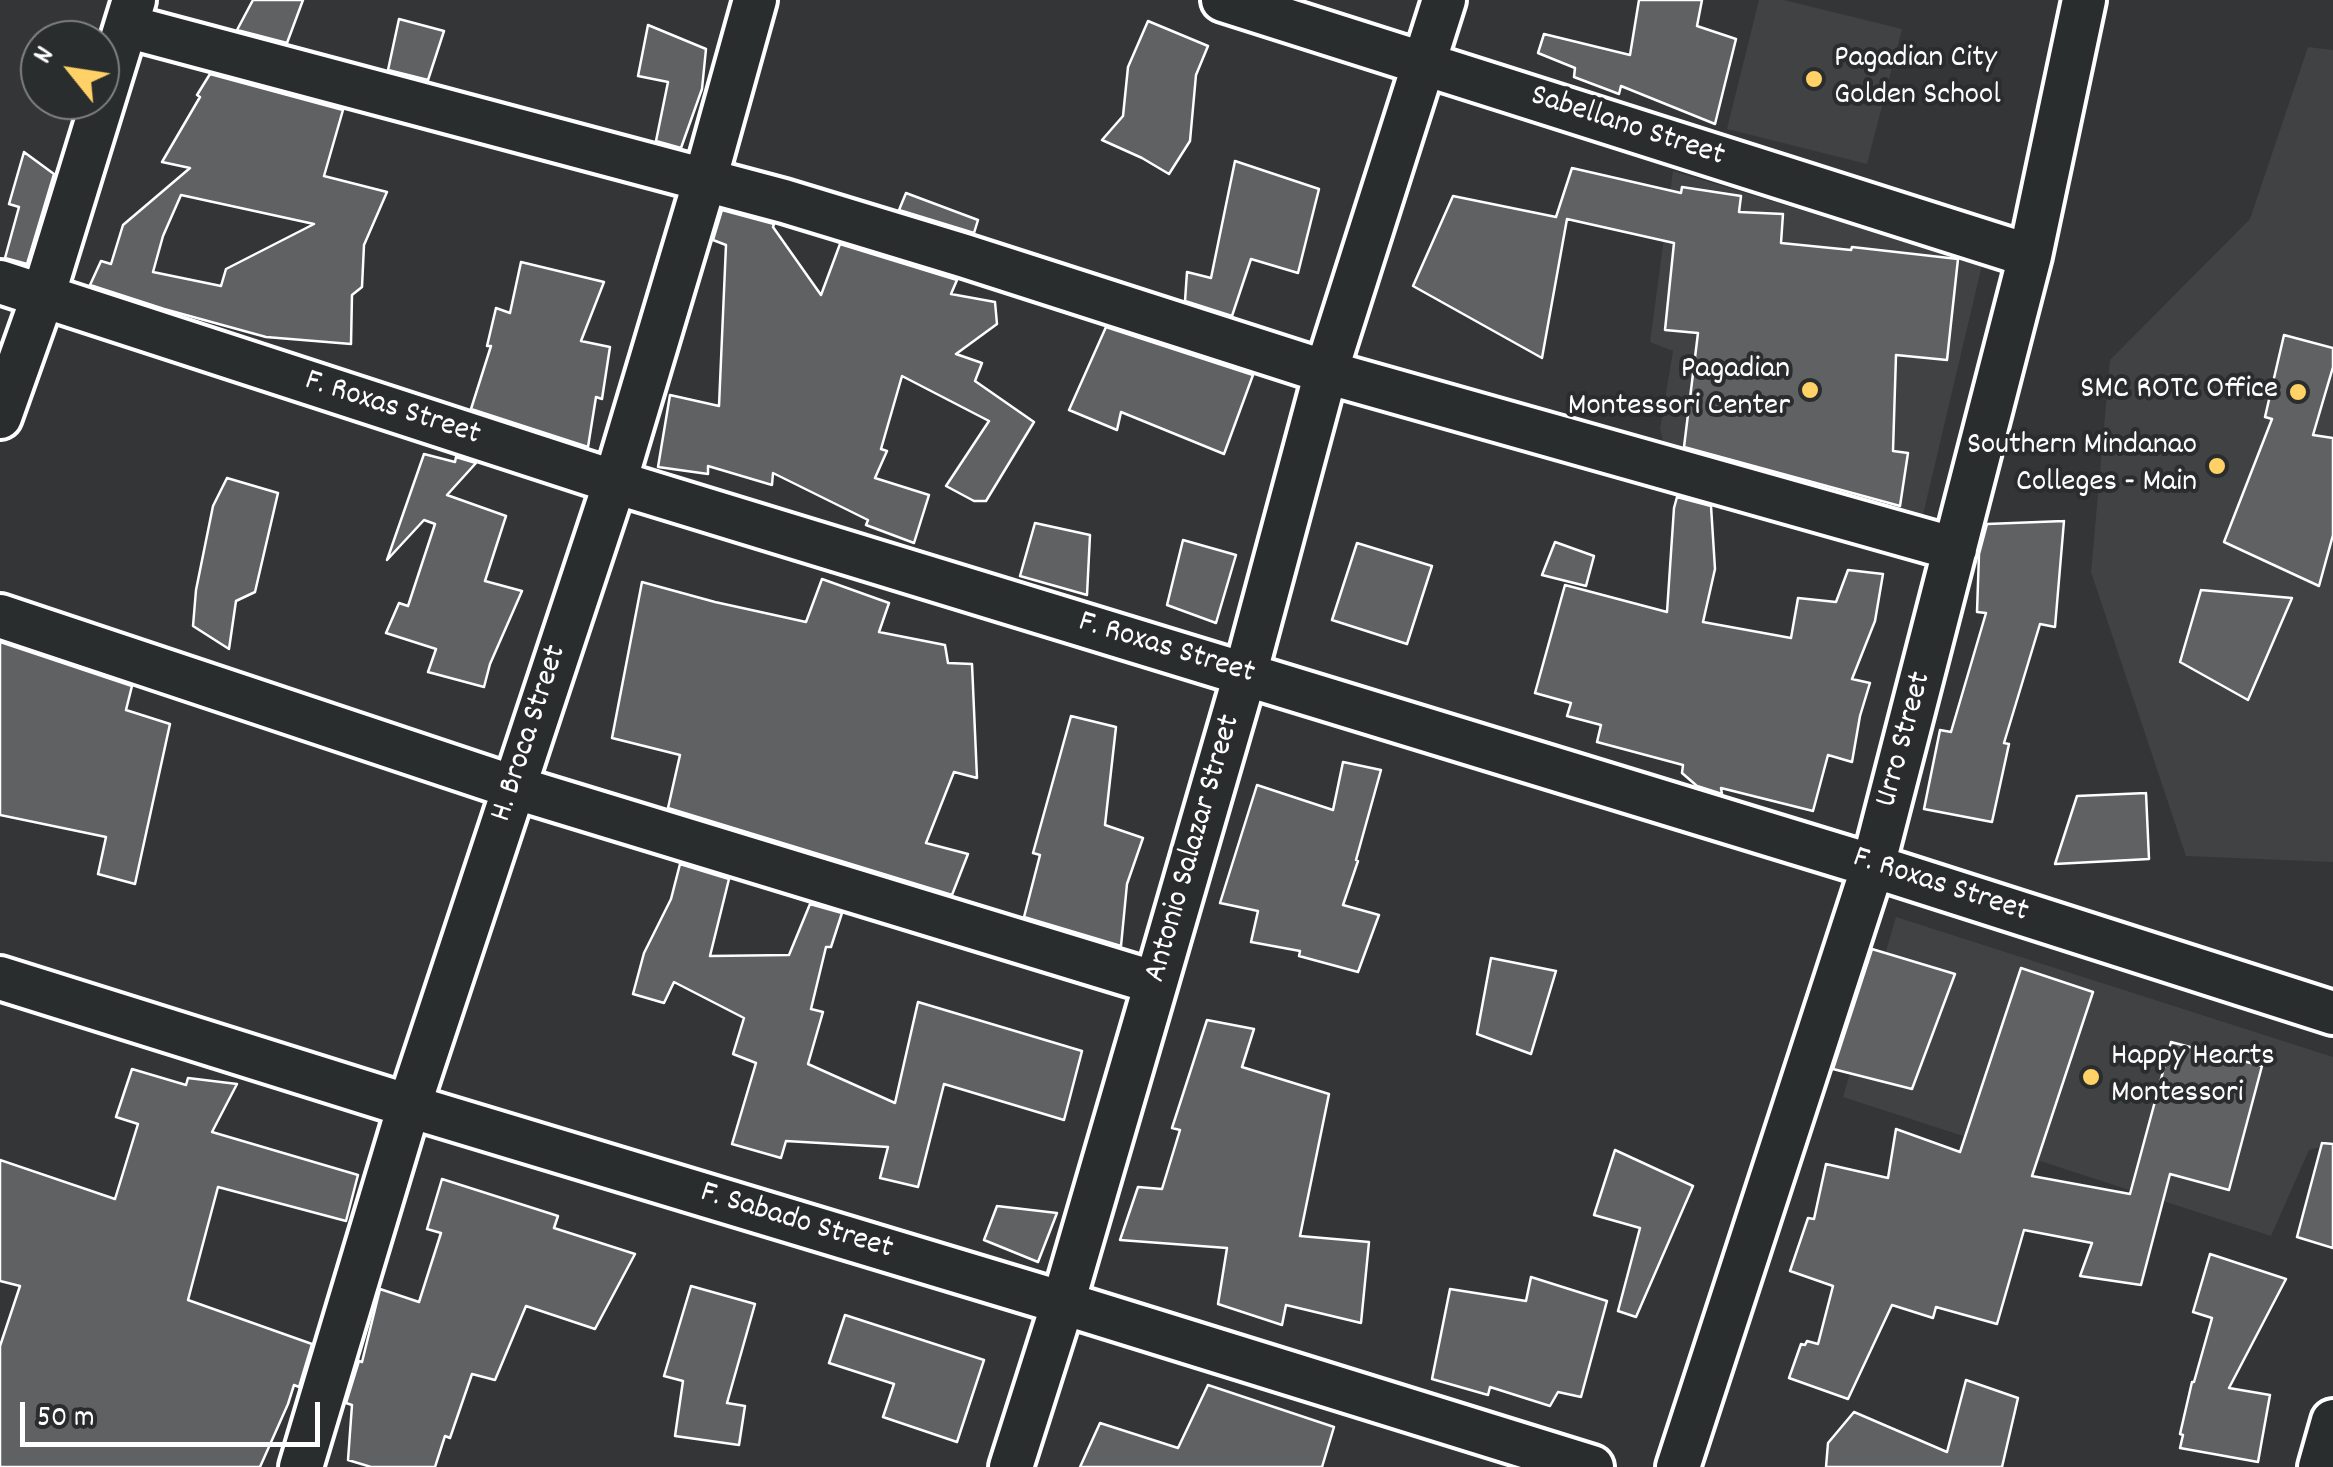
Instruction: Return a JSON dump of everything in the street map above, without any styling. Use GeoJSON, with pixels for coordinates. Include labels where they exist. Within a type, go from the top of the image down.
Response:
{"type":"FeatureCollection","features":[{"type":"Feature","properties":{"kind":"street","name":"H. Broca Street"},"geometry":{"type":"LineString","coordinates":[[301,1467],[409,1106],[615,482],[755,0]]}},
{"type":"Feature","properties":{"kind":"street","name":"Sabellano Street"},"geometry":{"type":"LineString","coordinates":[[1224,0],[2030,256]]}},
{"type":"Feature","properties":{"kind":"street","name":"Antonio Salazar Street"},"geometry":{"type":"LineString","coordinates":[[1012,1467],[1064,1303],[1156,983],[1326,372],[1444,0]]}},
{"type":"Feature","properties":{"kind":"street","name":"Urro Street"},"geometry":{"type":"LineString","coordinates":[[1678,1467],[1873,866],[2030,256],[2084,0]]}},
{"type":"Feature","properties":{"kind":"street"},"geometry":{"type":"LineString","coordinates":[[0,418],[130,13],[784,201],[1326,372],[1955,549]]}},
{"type":"Feature","properties":{"kind":"street","name":"F. Roxas Street"},"geometry":{"type":"LineString","coordinates":[[0,282],[615,482],[1873,866],[2333,1013]]}},
{"type":"Feature","properties":{"kind":"street"},"geometry":{"type":"LineString","coordinates":[[0,616],[514,788],[1156,983]]}},
{"type":"Feature","properties":{"kind":"street","name":"F. Sabado Street"},"geometry":{"type":"LineString","coordinates":[[0,978],[1592,1467]]}},
{"type":"Feature","properties":{"kind":"street"},"geometry":{"type":"LineString","coordinates":[[2320,1467],[2333,1421]]}},
{"type":"Feature","properties":{"kind":"shaded area","name":"Pagadian City Golden School"},"geometry":{"type":"Polygon","coordinates":[[[1759,0],[1784,0],[1902,29],[1867,164],[1727,129],[1759,0]]]}},
{"type":"Feature","properties":{"kind":"shaded area","name":"Southern Mindanao Colleges - Main"},"geometry":{"type":"Polygon","coordinates":[[[2308,47],[2333,50],[2333,862],[2186,856],[2091,572],[2110,360],[2250,219],[2308,47]]]}},
{"type":"Feature","properties":{"kind":"shaded area","name":"Pagadian Montessori Center"},"geometry":{"type":"Polygon","coordinates":[[[1673,171],[1982,265],[1918,536],[1667,458],[1660,429],[1673,351],[1650,342],[1673,171]]]}},
{"type":"Feature","properties":{"kind":"shaded area","name":"Happy Hearts Montessori"},"geometry":{"type":"Polygon","coordinates":[[[1896,917],[2333,1057],[2333,1144],[2309,1150],[2271,1236],[1843,1097],[1896,917]]]}},
{"type":"Feature","properties":{"kind":"building"},"geometry":{"type":"Polygon","coordinates":[[[253,0],[303,0],[287,43],[237,30],[253,0]]]}},
{"type":"Feature","properties":{"kind":"building"},"geometry":{"type":"Polygon","coordinates":[[[1639,0],[1702,0],[1697,26],[1736,39],[1715,124],[1621,86],[1619,94],[1574,77],[1575,68],[1538,53],[1544,34],[1630,55],[1639,0]]]}},
{"type":"Feature","properties":{"kind":"building"},"geometry":{"type":"Polygon","coordinates":[[[399,19],[444,31],[428,80],[388,70],[399,19]]]}},
{"type":"Feature","properties":{"kind":"building"},"geometry":{"type":"Polygon","coordinates":[[[1148,21],[1208,46],[1196,75],[1190,141],[1169,174],[1102,140],[1123,116],[1128,67],[1148,21]]]}},
{"type":"Feature","properties":{"kind":"building"},"geometry":{"type":"Polygon","coordinates":[[[648,25],[706,49],[702,89],[681,148],[656,141],[668,82],[638,76],[648,25]]]}},
{"type":"Feature","properties":{"kind":"building"},"geometry":{"type":"Polygon","coordinates":[[[210,74],[343,110],[324,176],[387,192],[364,245],[362,287],[352,295],[351,344],[266,337],[90,285],[101,261],[111,264],[123,225],[190,168],[162,162],[200,97],[197,95],[210,74]],[[181,195],[153,272],[221,286],[226,269],[314,224],[181,195]]]}},
{"type":"Feature","properties":{"kind":"building"},"geometry":{"type":"Polygon","coordinates":[[[24,152],[54,174],[27,264],[5,258],[19,207],[9,204],[24,152]]]}},
{"type":"Feature","properties":{"kind":"building"},"geometry":{"type":"Polygon","coordinates":[[[1235,161],[1319,189],[1298,273],[1251,259],[1232,316],[1185,301],[1187,272],[1211,278],[1235,161]]]}},
{"type":"Feature","properties":{"kind":"building","name":"Pagadian Montessori Center"},"geometry":{"type":"Polygon","coordinates":[[[1572,168],[1681,193],[1682,187],[1741,196],[1739,212],[1783,214],[1781,243],[1958,259],[1947,360],[1896,355],[1893,451],[1908,453],[1900,506],[1684,447],[1698,333],[1665,330],[1674,243],[1567,219],[1542,358],[1413,286],[1453,196],[1556,217],[1572,168]]]}},
{"type":"Feature","properties":{"kind":"building"},"geometry":{"type":"Polygon","coordinates":[[[906,193],[978,220],[974,233],[899,210],[906,193]]]}},
{"type":"Feature","properties":{"kind":"building"},"geometry":{"type":"Polygon","coordinates":[[[722,210],[774,224],[821,295],[840,244],[957,280],[951,294],[995,302],[997,324],[956,354],[982,363],[975,381],[1034,422],[986,501],[974,501],[946,486],[989,421],[902,376],[881,449],[887,451],[875,478],[929,495],[914,543],[866,525],[868,520],[773,473],[772,485],[708,466],[708,474],[658,467],[670,395],[719,406],[726,245],[713,240],[722,210]]]}},
{"type":"Feature","properties":{"kind":"building"},"geometry":{"type":"Polygon","coordinates":[[[521,262],[604,282],[581,341],[610,347],[602,399],[596,397],[588,447],[471,409],[491,346],[487,346],[496,308],[510,313],[521,262]]]}},
{"type":"Feature","properties":{"kind":"building"},"geometry":{"type":"Polygon","coordinates":[[[1106,327],[1253,375],[1224,454],[1121,412],[1117,430],[1069,410],[1106,327]]]}},
{"type":"Feature","properties":{"kind":"building"},"geometry":{"type":"Polygon","coordinates":[[[2284,335],[2333,348],[2333,367],[2313,435],[2333,438],[2333,535],[2319,586],[2224,542],[2272,419],[2265,417],[2284,335]]]}},
{"type":"Feature","properties":{"kind":"building"},"geometry":{"type":"Polygon","coordinates":[[[424,454],[476,463],[447,495],[506,516],[485,581],[522,591],[484,687],[428,672],[436,649],[386,633],[399,603],[408,606],[435,524],[424,520],[387,560],[424,454]]]}},
{"type":"Feature","properties":{"kind":"building"},"geometry":{"type":"Polygon","coordinates":[[[227,478],[278,493],[255,592],[236,601],[229,649],[193,626],[213,506],[227,478]]]}},
{"type":"Feature","properties":{"kind":"building"},"geometry":{"type":"Polygon","coordinates":[[[1677,497],[1711,506],[1715,569],[1703,622],[1791,638],[1798,598],[1836,602],[1848,570],[1883,574],[1875,621],[1852,679],[1870,683],[1852,762],[1828,755],[1813,811],[1721,788],[1722,794],[1697,786],[1682,773],[1683,765],[1597,742],[1601,725],[1567,716],[1571,703],[1535,693],[1565,585],[1667,612],[1677,497]]]}},
{"type":"Feature","properties":{"kind":"building"},"geometry":{"type":"Polygon","coordinates":[[[2064,521],[2055,627],[2040,624],[2004,743],[2009,744],[1992,822],[1924,809],[1940,730],[1951,732],[1986,613],[1977,612],[1979,554],[1987,524],[2064,521]]]}},
{"type":"Feature","properties":{"kind":"building"},"geometry":{"type":"Polygon","coordinates":[[[1035,523],[1090,535],[1087,595],[1020,576],[1035,523]]]}},
{"type":"Feature","properties":{"kind":"building"},"geometry":{"type":"Polygon","coordinates":[[[1183,540],[1236,555],[1216,623],[1167,605],[1183,540]]]}},
{"type":"Feature","properties":{"kind":"building"},"geometry":{"type":"Polygon","coordinates":[[[1555,542],[1594,556],[1586,586],[1542,575],[1555,542]]]}},
{"type":"Feature","properties":{"kind":"building"},"geometry":{"type":"Polygon","coordinates":[[[1357,543],[1432,566],[1407,644],[1332,620],[1357,543]]]}},
{"type":"Feature","properties":{"kind":"building"},"geometry":{"type":"Polygon","coordinates":[[[822,579],[889,603],[879,632],[945,645],[948,663],[972,664],[977,778],[954,772],[926,843],[968,854],[952,895],[668,808],[680,755],[612,738],[642,582],[806,622],[822,579]]]}},
{"type":"Feature","properties":{"kind":"building"},"geometry":{"type":"Polygon","coordinates":[[[2201,590],[2292,598],[2248,700],[2180,662],[2201,590]]]}},
{"type":"Feature","properties":{"kind":"building"},"geometry":{"type":"Polygon","coordinates":[[[0,642],[132,686],[126,710],[170,724],[135,884],[98,874],[106,837],[0,815],[0,642]]]}},
{"type":"Feature","properties":{"kind":"building"},"geometry":{"type":"Polygon","coordinates":[[[1071,716],[1116,727],[1105,825],[1143,838],[1127,884],[1121,946],[1024,917],[1040,855],[1033,853],[1071,716]]]}},
{"type":"Feature","properties":{"kind":"building"},"geometry":{"type":"Polygon","coordinates":[[[1343,762],[1381,770],[1343,905],[1379,915],[1358,972],[1299,956],[1300,951],[1251,942],[1258,911],[1220,903],[1257,785],[1333,810],[1343,762]]]}},
{"type":"Feature","properties":{"kind":"building"},"geometry":{"type":"Polygon","coordinates":[[[2146,793],[2149,859],[2055,864],[2077,796],[2146,793]]]}},
{"type":"Feature","properties":{"kind":"building"},"geometry":{"type":"Polygon","coordinates":[[[680,864],[729,879],[710,956],[789,955],[810,904],[842,913],[831,947],[826,947],[811,1009],[823,1012],[808,1064],[895,1103],[918,1002],[1082,1051],[1064,1120],[944,1084],[918,1187],[880,1178],[888,1147],[786,1141],[781,1158],[732,1144],[756,1063],[733,1054],[744,1018],[674,982],[664,1003],[633,994],[644,953],[671,899],[680,864]]]}},
{"type":"Feature","properties":{"kind":"building"},"geometry":{"type":"Polygon","coordinates":[[[1872,949],[1955,974],[1912,1089],[1833,1069],[1872,949]]]}},
{"type":"Feature","properties":{"kind":"building"},"geometry":{"type":"Polygon","coordinates":[[[1491,958],[1556,971],[1531,1054],[1477,1034],[1491,958]]]}},
{"type":"Feature","properties":{"kind":"building"},"geometry":{"type":"Polygon","coordinates":[[[2021,968],[2093,992],[2032,1176],[2130,1194],[2171,1042],[2262,1066],[2229,1190],[2170,1174],[2141,1285],[2080,1276],[2092,1243],[2024,1230],[1997,1324],[1936,1307],[1933,1318],[1892,1305],[1848,1399],[1789,1378],[1801,1344],[1818,1344],[1833,1286],[1790,1271],[1808,1218],[1814,1219],[1826,1164],[1888,1178],[1896,1129],[1960,1152],[2021,968]]]}},
{"type":"Feature","properties":{"kind":"building"},"geometry":{"type":"Polygon","coordinates":[[[1207,1020],[1254,1029],[1242,1067],[1329,1094],[1300,1236],[1369,1242],[1361,1323],[1286,1305],[1282,1325],[1218,1304],[1227,1248],[1120,1240],[1138,1187],[1162,1189],[1180,1130],[1172,1128],[1207,1020]]]}},
{"type":"Feature","properties":{"kind":"building"},"geometry":{"type":"Polygon","coordinates":[[[132,1069],[186,1085],[188,1078],[237,1084],[212,1132],[358,1175],[346,1221],[218,1187],[188,1300],[312,1344],[299,1387],[294,1385],[260,1467],[0,1467],[0,1346],[20,1286],[0,1281],[0,1160],[115,1199],[138,1124],[116,1117],[132,1069]]]}},
{"type":"Feature","properties":{"kind":"building"},"geometry":{"type":"Polygon","coordinates":[[[2322,1143],[2333,1144],[2333,1248],[2297,1237],[2322,1143]]]}},
{"type":"Feature","properties":{"kind":"building"},"geometry":{"type":"Polygon","coordinates":[[[1615,1150],[1693,1186],[1636,1317],[1618,1311],[1640,1228],[1594,1215],[1615,1150]]]}},
{"type":"Feature","properties":{"kind":"building"},"geometry":{"type":"Polygon","coordinates":[[[442,1179],[558,1216],[554,1228],[635,1254],[595,1329],[526,1306],[495,1380],[472,1374],[450,1438],[445,1436],[435,1467],[371,1467],[348,1460],[352,1405],[346,1403],[359,1361],[362,1362],[380,1289],[419,1302],[441,1233],[427,1229],[442,1179]]]}},
{"type":"Feature","properties":{"kind":"building"},"geometry":{"type":"Polygon","coordinates":[[[997,1206],[1057,1213],[1038,1262],[984,1240],[997,1206]]]}},
{"type":"Feature","properties":{"kind":"building"},"geometry":{"type":"Polygon","coordinates":[[[2210,1254],[2286,1279],[2229,1388],[2270,1395],[2258,1462],[2180,1448],[2192,1382],[2212,1318],[2193,1312],[2210,1254]]]}},
{"type":"Feature","properties":{"kind":"building"},"geometry":{"type":"Polygon","coordinates":[[[1531,1277],[1607,1301],[1581,1397],[1558,1392],[1550,1406],[1490,1387],[1488,1395],[1432,1379],[1450,1289],[1526,1301],[1531,1277]]]}},
{"type":"Feature","properties":{"kind":"building"},"geometry":{"type":"Polygon","coordinates":[[[691,1286],[755,1304],[727,1403],[745,1406],[739,1445],[675,1436],[683,1381],[664,1376],[691,1286]]]}},
{"type":"Feature","properties":{"kind":"building"},"geometry":{"type":"Polygon","coordinates":[[[845,1315],[984,1360],[957,1442],[883,1417],[894,1384],[829,1363],[845,1315]]]}},
{"type":"Feature","properties":{"kind":"building"},"geometry":{"type":"Polygon","coordinates":[[[1966,1380],[2018,1398],[2002,1467],[1826,1467],[1828,1443],[1854,1412],[1947,1452],[1966,1380]]]}},
{"type":"Feature","properties":{"kind":"building"},"geometry":{"type":"Polygon","coordinates":[[[1208,1385],[1334,1427],[1322,1467],[1080,1467],[1100,1423],[1178,1448],[1208,1385]]]}},
{"type":"Feature","properties":{"kind":"place","name":"Pagadian City Golden School"},"geometry":{"type":"Point","coordinates":[1814,79]}},
{"type":"Feature","properties":{"kind":"place","name":"Pagadian Montessori Center"},"geometry":{"type":"Point","coordinates":[1810,390]}},
{"type":"Feature","properties":{"kind":"place","name":"SMC ROTC Office"},"geometry":{"type":"Point","coordinates":[2298,392]}},
{"type":"Feature","properties":{"kind":"place","name":"Southern Mindanao Colleges - Main"},"geometry":{"type":"Point","coordinates":[2217,466]}},
{"type":"Feature","properties":{"kind":"place","name":"Happy Hearts Montessori"},"geometry":{"type":"Point","coordinates":[2091,1077]}}]}
